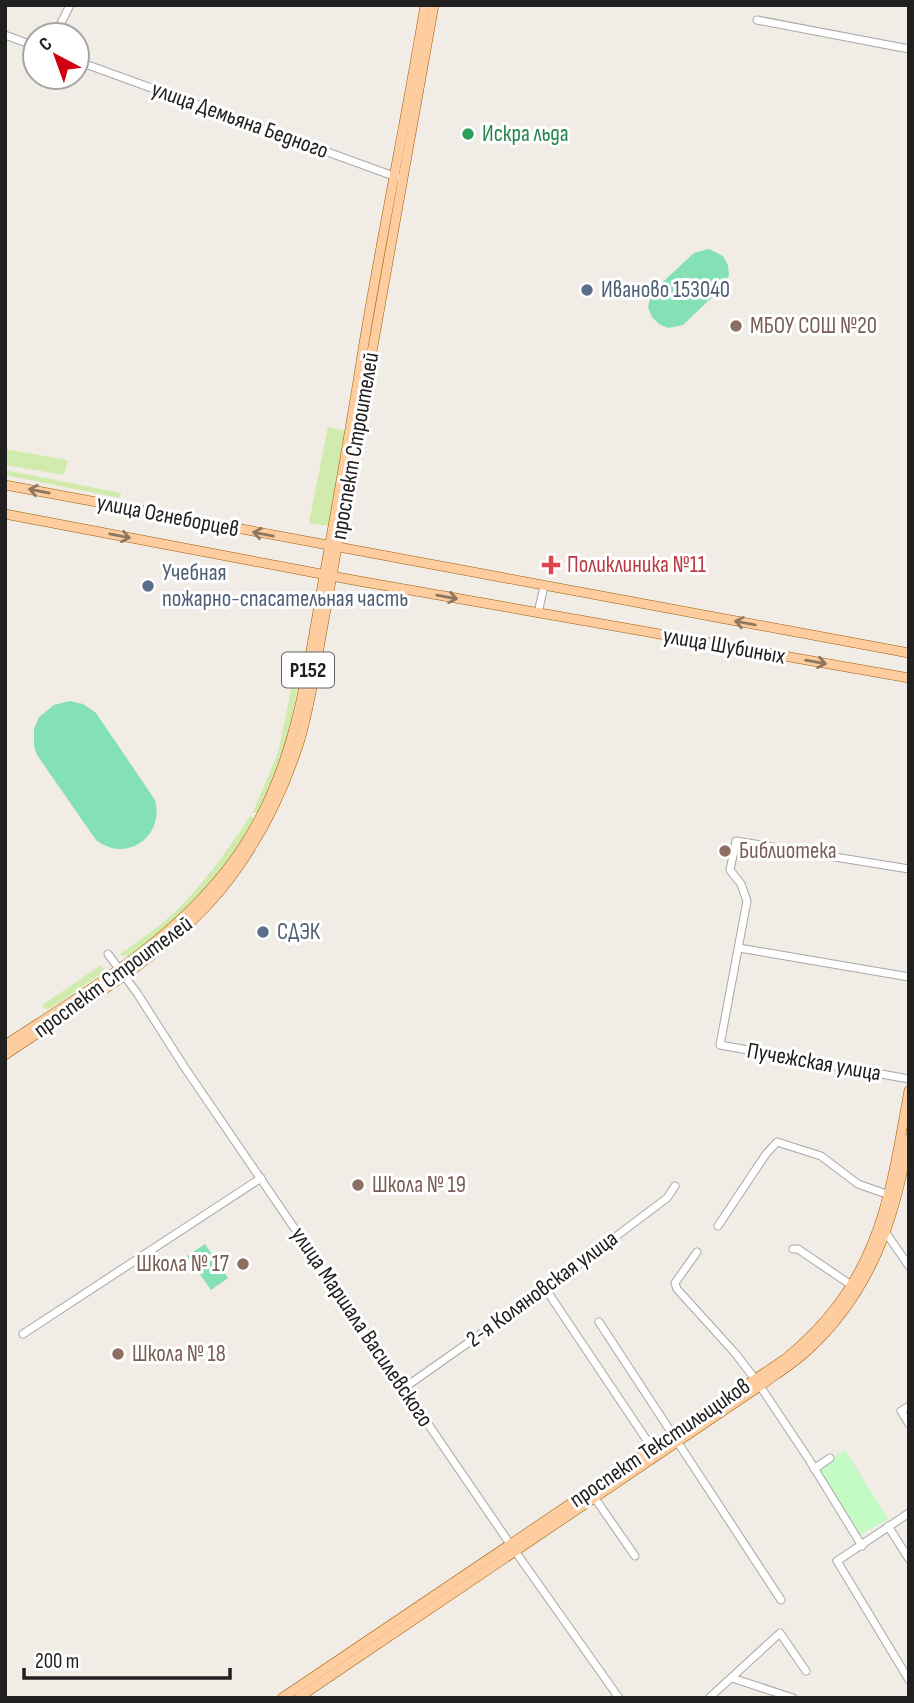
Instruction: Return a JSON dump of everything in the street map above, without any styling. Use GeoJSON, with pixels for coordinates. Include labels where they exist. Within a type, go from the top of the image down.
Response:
{"type":"FeatureCollection","features":[{"type":"Feature","properties":{"kind":"main road","name":"проспект Строителей"},"geometry":{"type":"LineString","coordinates":[[5,1055],[121,972],[191,911],[235,858],[263,812],[285,763],[298,720],[328,575],[398,178],[425,5]]}},
{"type":"Feature","properties":{"kind":"main road","name":"проспект Строителей"},"geometry":{"type":"LineString","coordinates":[[398,178],[434,5]]}},
{"type":"Feature","properties":{"kind":"main road","name":"улица Огнеборцев"},"geometry":{"type":"LineString","coordinates":[[5,485],[333,547]]}},
{"type":"Feature","properties":{"kind":"main road","name":"улица Огнеборцев"},"geometry":{"type":"LineString","coordinates":[[5,514],[328,575]]}},
{"type":"Feature","properties":{"kind":"main road","name":"улица Шубиных"},"geometry":{"type":"LineString","coordinates":[[333,547],[909,653]]}},
{"type":"Feature","properties":{"kind":"main road","name":"улица Шубиных"},"geometry":{"type":"LineString","coordinates":[[328,575],[909,678]]}},
{"type":"Feature","properties":{"kind":"main road","name":"проспект Строителей"},"geometry":{"type":"LineString","coordinates":[[5,1045],[121,972]]}},
{"type":"Feature","properties":{"kind":"main road","name":"проспект Текстильщиков"},"geometry":{"type":"LineString","coordinates":[[757,1383],[807,1341],[851,1285],[883,1232],[889,1195],[902,1177],[909,1090]]}},
{"type":"Feature","properties":{"kind":"main road","name":"проспект Текстильщиков"},"geometry":{"type":"LineString","coordinates":[[282,1698],[594,1497],[674,1439],[805,1353],[833,1323],[860,1286],[902,1177],[909,1138]]}},
{"type":"Feature","properties":{"kind":"main road","name":"проспект Текстильщиков"},"geometry":{"type":"LineString","coordinates":[[298,1698],[652,1448],[674,1439]]}},
{"type":"Feature","properties":{"kind":"street"},"geometry":{"type":"LineString","coordinates":[[62,21],[70,5]]}},
{"type":"Feature","properties":{"kind":"street"},"geometry":{"type":"LineString","coordinates":[[757,20],[909,49]]}},
{"type":"Feature","properties":{"kind":"street","name":"улица Демьяна Бедного"},"geometry":{"type":"LineString","coordinates":[[91,66],[398,178]]}},
{"type":"Feature","properties":{"kind":"street"},"geometry":{"type":"LineString","coordinates":[[538,613],[544,586]]}},
{"type":"Feature","properties":{"kind":"street"},"geometry":{"type":"LineString","coordinates":[[909,869],[736,841],[730,870],[741,884],[747,901],[739,948],[909,977]]}},
{"type":"Feature","properties":{"kind":"street","name":"Пучежская улица"},"geometry":{"type":"LineString","coordinates":[[739,948],[720,1045],[909,1079]]}},
{"type":"Feature","properties":{"kind":"street","name":"улица Маршала Василевского"},"geometry":{"type":"LineString","coordinates":[[108,954],[619,1698]]}},
{"type":"Feature","properties":{"kind":"street"},"geometry":{"type":"LineString","coordinates":[[719,1226],[766,1154],[777,1142],[821,1156],[858,1184],[889,1195]]}},
{"type":"Feature","properties":{"kind":"street"},"geometry":{"type":"LineString","coordinates":[[23,1334],[261,1178]]}},
{"type":"Feature","properties":{"kind":"street","name":"2-я Коляновская улица"},"geometry":{"type":"LineString","coordinates":[[404,1388],[667,1198],[675,1186]]}},
{"type":"Feature","properties":{"kind":"street"},"geometry":{"type":"LineString","coordinates":[[883,1232],[909,1266]]}},
{"type":"Feature","properties":{"kind":"street"},"geometry":{"type":"LineString","coordinates":[[793,1249],[798,1249],[851,1285]]}},
{"type":"Feature","properties":{"kind":"street"},"geometry":{"type":"LineString","coordinates":[[697,1252],[675,1283],[677,1289],[735,1353],[757,1383],[862,1546]]}},
{"type":"Feature","properties":{"kind":"street"},"geometry":{"type":"LineString","coordinates":[[545,1288],[652,1448]]}},
{"type":"Feature","properties":{"kind":"street"},"geometry":{"type":"LineString","coordinates":[[599,1322],[781,1600]]}},
{"type":"Feature","properties":{"kind":"street"},"geometry":{"type":"LineString","coordinates":[[909,1406],[901,1411],[909,1424]]}},
{"type":"Feature","properties":{"kind":"street"},"geometry":{"type":"LineString","coordinates":[[814,1469],[830,1458]]}},
{"type":"Feature","properties":{"kind":"street"},"geometry":{"type":"LineString","coordinates":[[594,1497],[635,1556]]}},
{"type":"Feature","properties":{"kind":"street"},"geometry":{"type":"LineString","coordinates":[[909,1513],[837,1561],[909,1680]]}},
{"type":"Feature","properties":{"kind":"street"},"geometry":{"type":"LineString","coordinates":[[888,1526],[909,1559]]}},
{"type":"Feature","properties":{"kind":"street"},"geometry":{"type":"LineString","coordinates":[[709,1698],[780,1633],[806,1671]]}},
{"type":"Feature","properties":{"kind":"street"},"geometry":{"type":"LineString","coordinates":[[732,1678],[793,1698]]}},
{"type":"Feature","properties":{"kind":"green space"},"geometry":{"type":"Polygon","coordinates":[[[709,249],[723,256],[728,265],[729,275],[725,285],[683,325],[668,328],[659,324],[648,307],[652,292],[694,253],[709,249]]]}},
{"type":"Feature","properties":{"kind":"green space"},"geometry":{"type":"Polygon","coordinates":[[[328,427],[347,431],[329,526],[309,523],[328,427]]]}},
{"type":"Feature","properties":{"kind":"green space"},"geometry":{"type":"Polygon","coordinates":[[[5,449],[68,460],[64,475],[5,465],[5,449]]]}},
{"type":"Feature","properties":{"kind":"green space"},"geometry":{"type":"Polygon","coordinates":[[[5,470],[121,493],[120,498],[5,475],[5,470]]]}},
{"type":"Feature","properties":{"kind":"green space"},"geometry":{"type":"Polygon","coordinates":[[[292,685],[298,686],[289,732],[277,773],[258,814],[253,812],[278,753],[292,685]]]}},
{"type":"Feature","properties":{"kind":"green space"},"geometry":{"type":"Polygon","coordinates":[[[70,701],[83,704],[96,713],[155,800],[157,813],[149,835],[130,847],[108,847],[96,840],[37,755],[34,729],[39,717],[54,705],[70,701]]]}},
{"type":"Feature","properties":{"kind":"green space"},"geometry":{"type":"Polygon","coordinates":[[[250,816],[256,819],[230,858],[184,913],[128,956],[119,955],[163,923],[187,900],[216,865],[250,816]]]}},
{"type":"Feature","properties":{"kind":"green space"},"geometry":{"type":"Polygon","coordinates":[[[101,965],[105,971],[51,1008],[41,1006],[101,965]]]}},
{"type":"Feature","properties":{"kind":"green space"},"geometry":{"type":"Polygon","coordinates":[[[205,1244],[228,1278],[211,1290],[187,1256],[205,1244]]]}},
{"type":"Feature","properties":{"kind":"green space"},"geometry":{"type":"Polygon","coordinates":[[[845,1450],[888,1519],[857,1537],[814,1469],[845,1450]]]}},
{"type":"Feature","properties":{"kind":"place","name":"Искра льда"},"geometry":{"type":"Point","coordinates":[468,134]}},
{"type":"Feature","properties":{"kind":"place","name":"Иваново 153040"},"geometry":{"type":"Point","coordinates":[587,290]}},
{"type":"Feature","properties":{"kind":"place","name":"МБОУ СОШ №20"},"geometry":{"type":"Point","coordinates":[736,326]}},
{"type":"Feature","properties":{"kind":"place","name":"Поликлиника №11"},"geometry":{"type":"Point","coordinates":[551,565]}},
{"type":"Feature","properties":{"kind":"place","name":"Учебная пожарно-спасательная часть"},"geometry":{"type":"Point","coordinates":[148,586]}},
{"type":"Feature","properties":{"kind":"place","name":"Библиотека"},"geometry":{"type":"Point","coordinates":[725,851]}},
{"type":"Feature","properties":{"kind":"place","name":"СДЭК"},"geometry":{"type":"Point","coordinates":[263,932]}},
{"type":"Feature","properties":{"kind":"place","name":"Школа № 19"},"geometry":{"type":"Point","coordinates":[358,1185]}},
{"type":"Feature","properties":{"kind":"place","name":"Школа № 17"},"geometry":{"type":"Point","coordinates":[243,1264]}},
{"type":"Feature","properties":{"kind":"place","name":"Школа № 18"},"geometry":{"type":"Point","coordinates":[118,1354]}}]}
